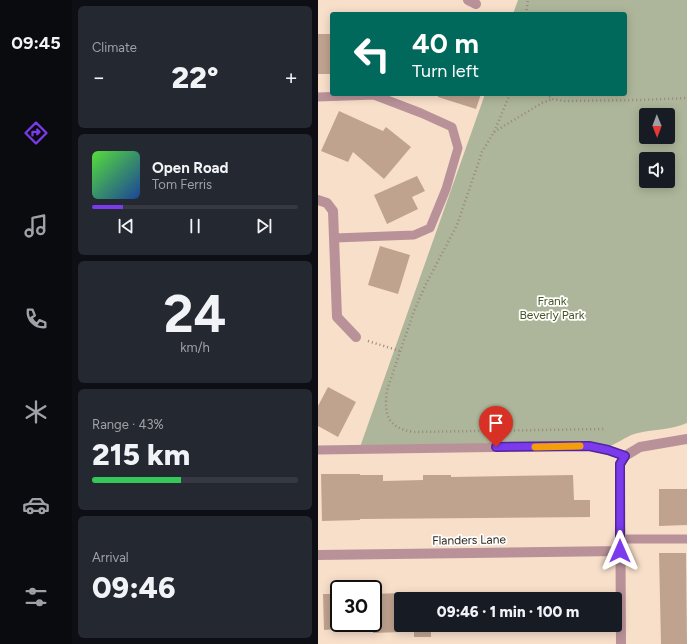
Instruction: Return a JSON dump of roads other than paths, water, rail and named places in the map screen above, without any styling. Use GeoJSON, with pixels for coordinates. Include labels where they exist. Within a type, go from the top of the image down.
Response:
{"type":"FeatureCollection","features":[{"type":"Feature","properties":{"kind":"street"},"geometry":{"type":"LineString","coordinates":[[318,200],[327,203],[333,211],[337,316],[356,337]]}},
{"type":"Feature","properties":{"kind":"street"},"geometry":{"type":"LineString","coordinates":[[621,644],[620,464],[625,456],[640,447],[687,439]]}},
{"type":"Feature","properties":{"kind":"street","name":"Flanders Lane"},"geometry":{"type":"LineString","coordinates":[[318,555],[620,551]]}},
{"type":"Feature","properties":{"kind":"lane"},"geometry":{"type":"LineString","coordinates":[[318,97],[346,96]]}},
{"type":"Feature","properties":{"kind":"lane"},"geometry":{"type":"LineString","coordinates":[[335,238],[414,235],[430,228],[446,189],[458,148],[452,127],[377,96]]}},
{"type":"Feature","properties":{"kind":"lane"},"geometry":{"type":"LineString","coordinates":[[318,450],[589,446],[608,450],[625,456]]}},
{"type":"Feature","properties":{"kind":"lane"},"geometry":{"type":"LineString","coordinates":[[620,539],[687,539]]}},
{"type":"Feature","properties":{"kind":"park label","name":"Frank Beverly Park"},"geometry":{"type":"Point","coordinates":[552,308]}}]}
